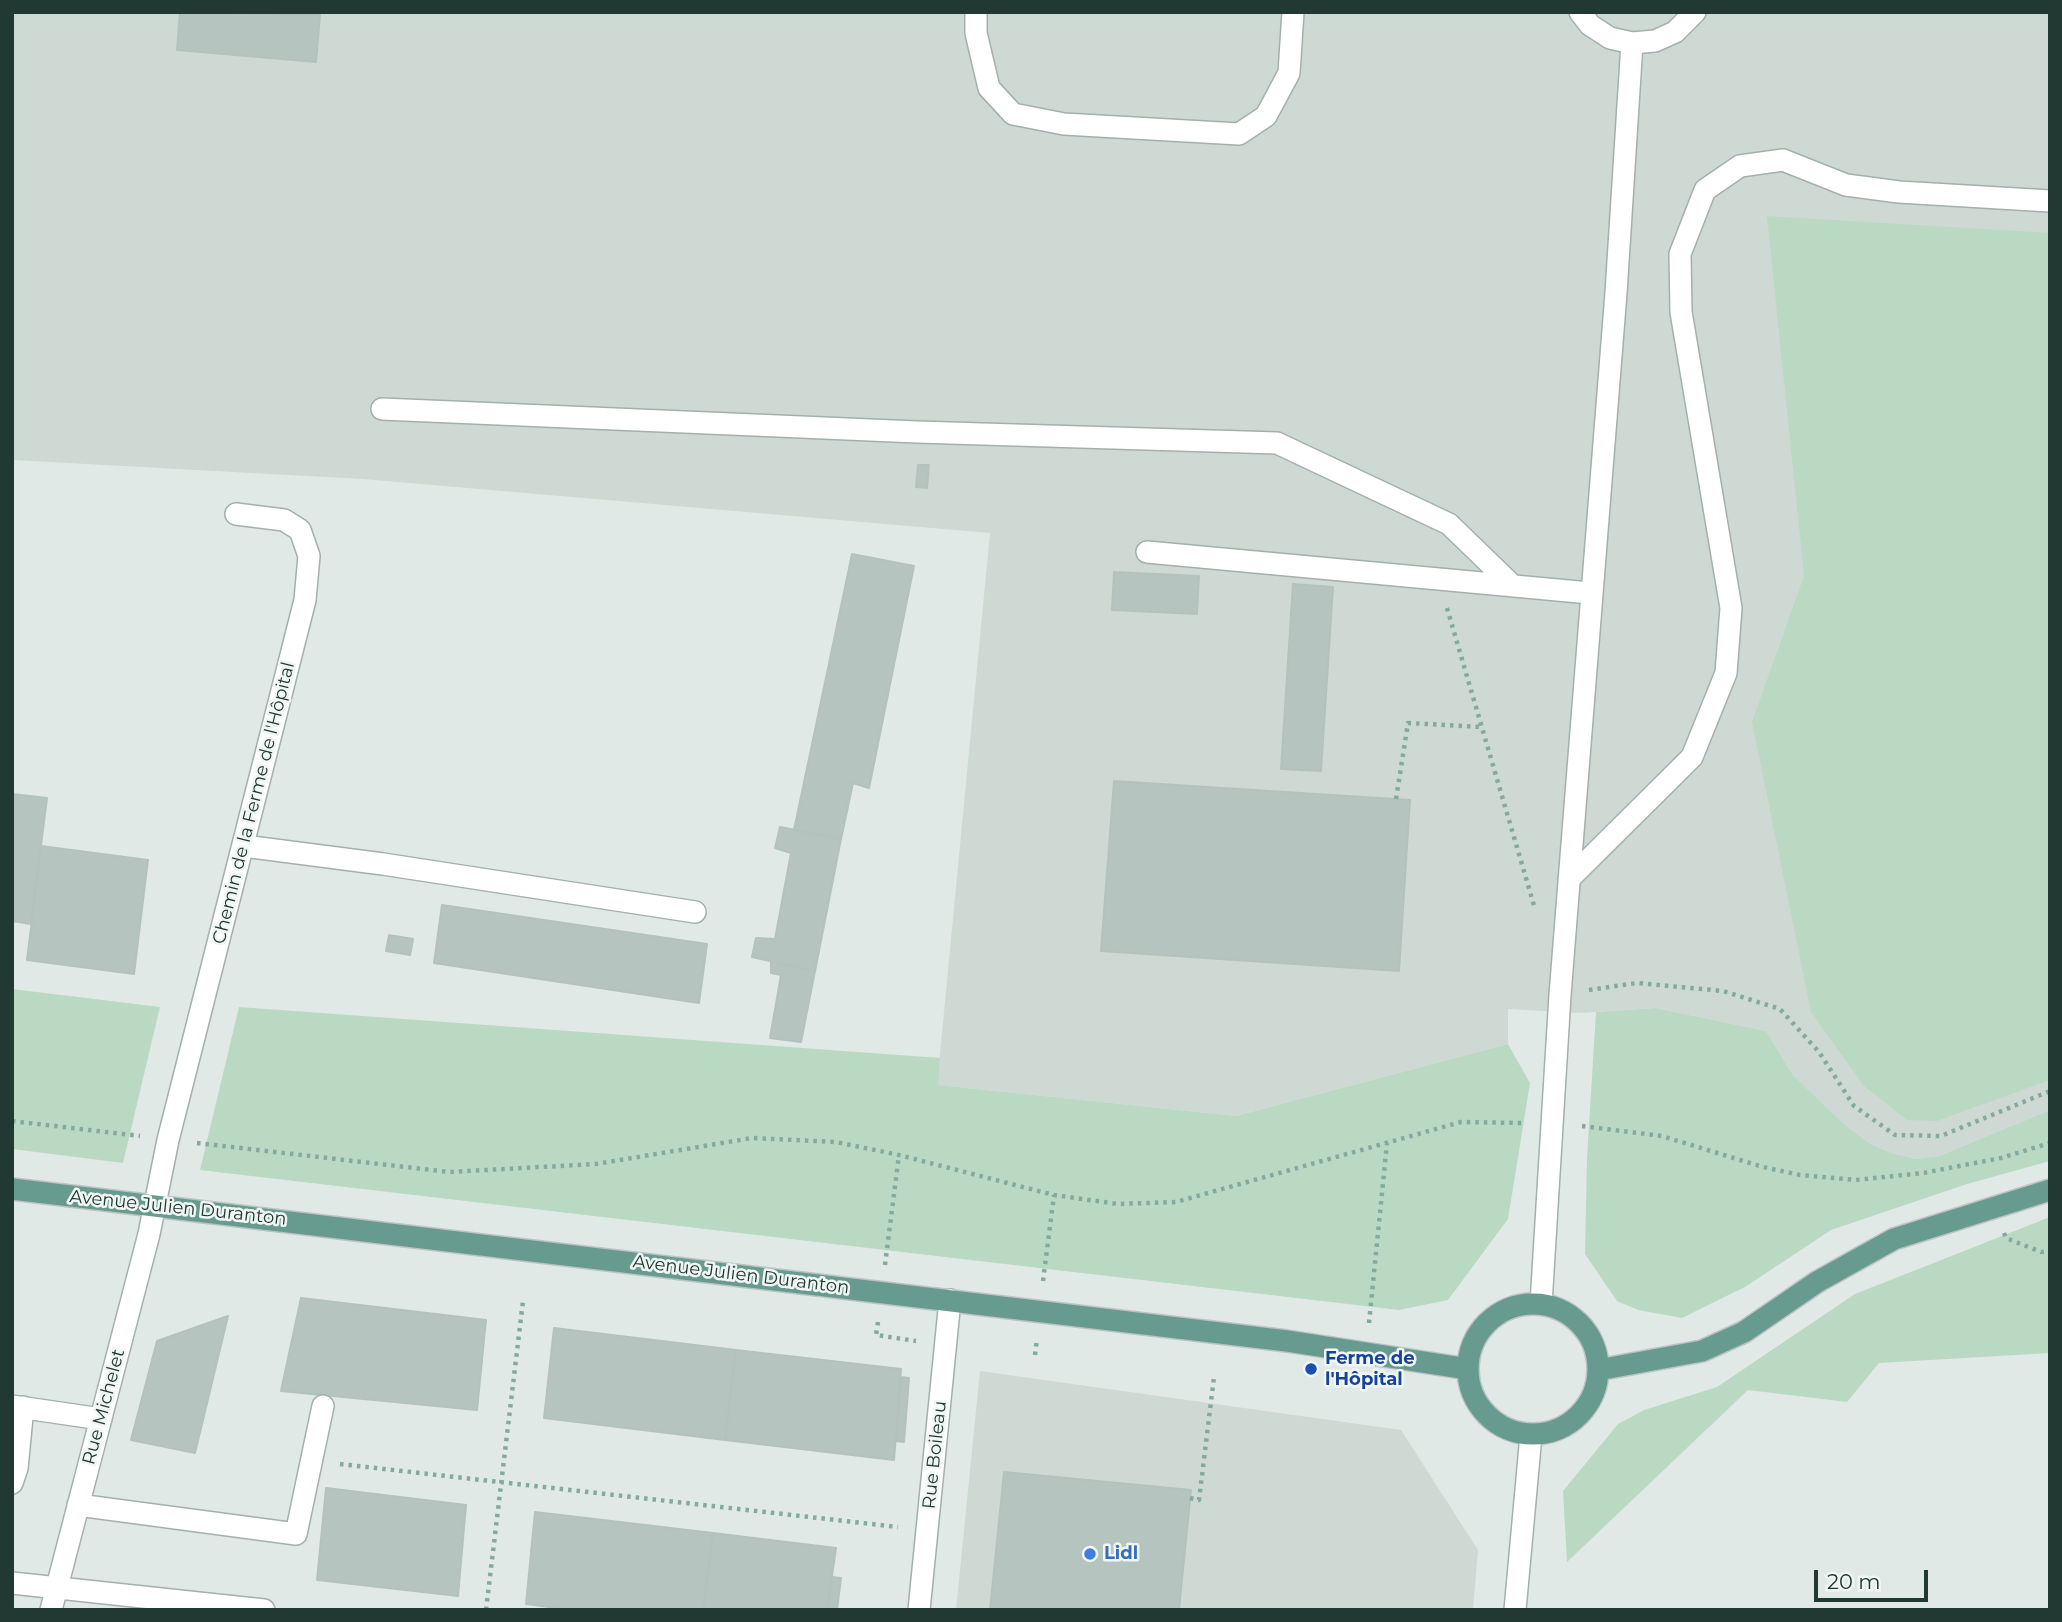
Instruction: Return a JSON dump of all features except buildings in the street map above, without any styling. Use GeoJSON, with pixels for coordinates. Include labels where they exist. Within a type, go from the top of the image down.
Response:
{"type":"FeatureCollection","features":[{"type":"Feature","properties":{"kind":"main road","name":"Avenue Julien Duranton"},"geometry":{"type":"LineString","coordinates":[[12,1189],[1314,1344],[1468,1369]]}},
{"type":"Feature","properties":{"kind":"main road"},"geometry":{"type":"LineString","coordinates":[[1598,1370],[1702,1351],[1744,1332],[1816,1282],[1894,1239],[2050,1190]]}},
{"type":"Feature","properties":{"kind":"main road"},"geometry":{"type":"LineString","coordinates":[[1541,1304],[1560,1309],[1576,1320],[1588,1334],[1596,1351],[1598,1370],[1591,1398],[1573,1421],[1555,1430],[1531,1435],[1496,1423],[1481,1408],[1471,1390],[1468,1369],[1471,1347],[1483,1328],[1499,1313],[1520,1305],[1541,1304]]}},
{"type":"Feature","properties":{"kind":"street"},"geometry":{"type":"LineString","coordinates":[[976,12],[976,33],[989,88],[1013,114],[1064,124],[1239,134],[1266,116],[1289,73],[1293,12]]}},
{"type":"Feature","properties":{"kind":"street"},"geometry":{"type":"LineString","coordinates":[[1580,12],[1590,25],[1610,37],[1632,43],[1655,41],[1675,32],[1695,12]]}},
{"type":"Feature","properties":{"kind":"street"},"geometry":{"type":"LineString","coordinates":[[1541,1304],[1560,995],[1616,293],[1632,43]]}},
{"type":"Feature","properties":{"kind":"street"},"geometry":{"type":"LineString","coordinates":[[1569,879],[1692,757],[1726,673],[1731,608],[1681,312],[1680,254],[1705,190],[1740,166],[1783,160],[1846,185],[1899,192],[2050,201]]}},
{"type":"Feature","properties":{"kind":"street"},"geometry":{"type":"LineString","coordinates":[[382,409],[917,432],[1277,443],[1449,524],[1513,586]]}},
{"type":"Feature","properties":{"kind":"street","name":"Chemin de la Ferme de l'Hôpital"},"geometry":{"type":"LineString","coordinates":[[155,1205],[168,1140],[305,600],[309,556],[300,530],[284,520],[236,514]]}},
{"type":"Feature","properties":{"kind":"street"},"geometry":{"type":"LineString","coordinates":[[1147,552],[1590,593]]}},
{"type":"Feature","properties":{"kind":"street"},"geometry":{"type":"LineString","coordinates":[[244,846],[383,863],[695,912]]}},
{"type":"Feature","properties":{"kind":"street","name":"Rue Michelet"},"geometry":{"type":"LineString","coordinates":[[51,1610],[155,1205]]}},
{"type":"Feature","properties":{"kind":"street","name":"Rue Boileau"},"geometry":{"type":"LineString","coordinates":[[919,1610],[950,1300]]}},
{"type":"Feature","properties":{"kind":"street"},"geometry":{"type":"LineString","coordinates":[[12,1483],[18,1406],[101,1419]]}},
{"type":"Feature","properties":{"kind":"street"},"geometry":{"type":"LineString","coordinates":[[78,1505],[296,1534],[323,1406]]}},
{"type":"Feature","properties":{"kind":"street"},"geometry":{"type":"LineString","coordinates":[[1515,1610],[1531,1435]]}},
{"type":"Feature","properties":{"kind":"street"},"geometry":{"type":"LineString","coordinates":[[12,1583],[264,1610]]}},
{"type":"Feature","properties":{"kind":"path"},"geometry":{"type":"LineString","coordinates":[[1446,604],[1537,916]]}},
{"type":"Feature","properties":{"kind":"path"},"geometry":{"type":"LineString","coordinates":[[1396,800],[1408,723],[1482,727]]}},
{"type":"Feature","properties":{"kind":"path"},"geometry":{"type":"LineString","coordinates":[[1560,995],[1637,983],[1723,991],[1780,1009],[1819,1052],[1854,1106],[1895,1135],[1941,1136],[2050,1091]]}},
{"type":"Feature","properties":{"kind":"path"},"geometry":{"type":"LineString","coordinates":[[12,1121],[449,1172],[596,1164],[752,1138],[836,1142],[899,1155],[1054,1195],[1118,1204],[1177,1202],[1461,1122],[1553,1122],[1662,1136],[1763,1167],[1800,1175],[1856,1180],[1923,1173],[1988,1161],[2050,1143]]}},
{"type":"Feature","properties":{"kind":"path"},"geometry":{"type":"LineString","coordinates":[[1369,1325],[1387,1143]]}},
{"type":"Feature","properties":{"kind":"path"},"geometry":{"type":"LineString","coordinates":[[1035,1355],[1054,1195]]}},
{"type":"Feature","properties":{"kind":"path"},"geometry":{"type":"LineString","coordinates":[[2041,1252],[2050,1251]]}},
{"type":"Feature","properties":{"kind":"path"},"geometry":{"type":"LineString","coordinates":[[486,1610],[523,1301]]}},
{"type":"Feature","properties":{"kind":"path"},"geometry":{"type":"LineString","coordinates":[[1190,1498],[1199,1500],[1214,1377]]}},
{"type":"Feature","properties":{"kind":"path"},"geometry":{"type":"LineString","coordinates":[[312,1461],[927,1530]]}},
{"type":"Feature","properties":{"kind":"shaded area"},"geometry":{"type":"Polygon","coordinates":[[[12,12],[2050,12],[2050,1110],[1939,1156],[1916,1159],[1891,1153],[1871,1144],[1845,1125],[1793,1075],[1766,1031],[1656,1008],[1580,1013],[1508,1009],[1508,1044],[1236,1116],[937,1085],[990,533],[363,479],[12,460],[12,12]]]}},
{"type":"Feature","properties":{"kind":"shaded area"},"geometry":{"type":"Polygon","coordinates":[[[980,1371],[1401,1430],[1478,1550],[1473,1610],[956,1610],[980,1371]]]}},
{"type":"Feature","properties":{"kind":"green space"},"geometry":{"type":"Polygon","coordinates":[[[1767,216],[2050,233],[2050,1080],[1937,1121],[1907,1120],[1864,1086],[1811,1012],[1752,722],[1804,576],[1767,216]]]}},
{"type":"Feature","properties":{"kind":"green space"},"geometry":{"type":"Polygon","coordinates":[[[12,989],[160,1007],[123,1163],[12,1149],[12,989]]]}},
{"type":"Feature","properties":{"kind":"green space"},"geometry":{"type":"Polygon","coordinates":[[[239,1007],[940,1058],[938,1085],[1236,1116],[1508,1044],[1530,1083],[1508,1219],[1448,1300],[1399,1310],[200,1170],[239,1007]]]}},
{"type":"Feature","properties":{"kind":"green space"},"geometry":{"type":"Polygon","coordinates":[[[1656,1008],[1766,1031],[1793,1075],[1845,1125],[1871,1144],[1891,1153],[1916,1159],[1939,1156],[2050,1110],[2050,1161],[1967,1184],[1831,1230],[1745,1287],[1682,1318],[1638,1310],[1617,1301],[1585,1254],[1587,1158],[1596,1012],[1656,1008]]]}},
{"type":"Feature","properties":{"kind":"green space"},"geometry":{"type":"Polygon","coordinates":[[[2050,1217],[2050,1353],[1879,1363],[1847,1402],[1748,1390],[1567,1562],[1563,1491],[1618,1424],[1644,1410],[1717,1387],[1855,1294],[2050,1217]]]}},
{"type":"Feature","properties":{"kind":"place","name":"Ferme de l'Hôpital"},"geometry":{"type":"Point","coordinates":[1311,1369]}},
{"type":"Feature","properties":{"kind":"place","name":"Lidl"},"geometry":{"type":"Point","coordinates":[1090,1554]}}]}
